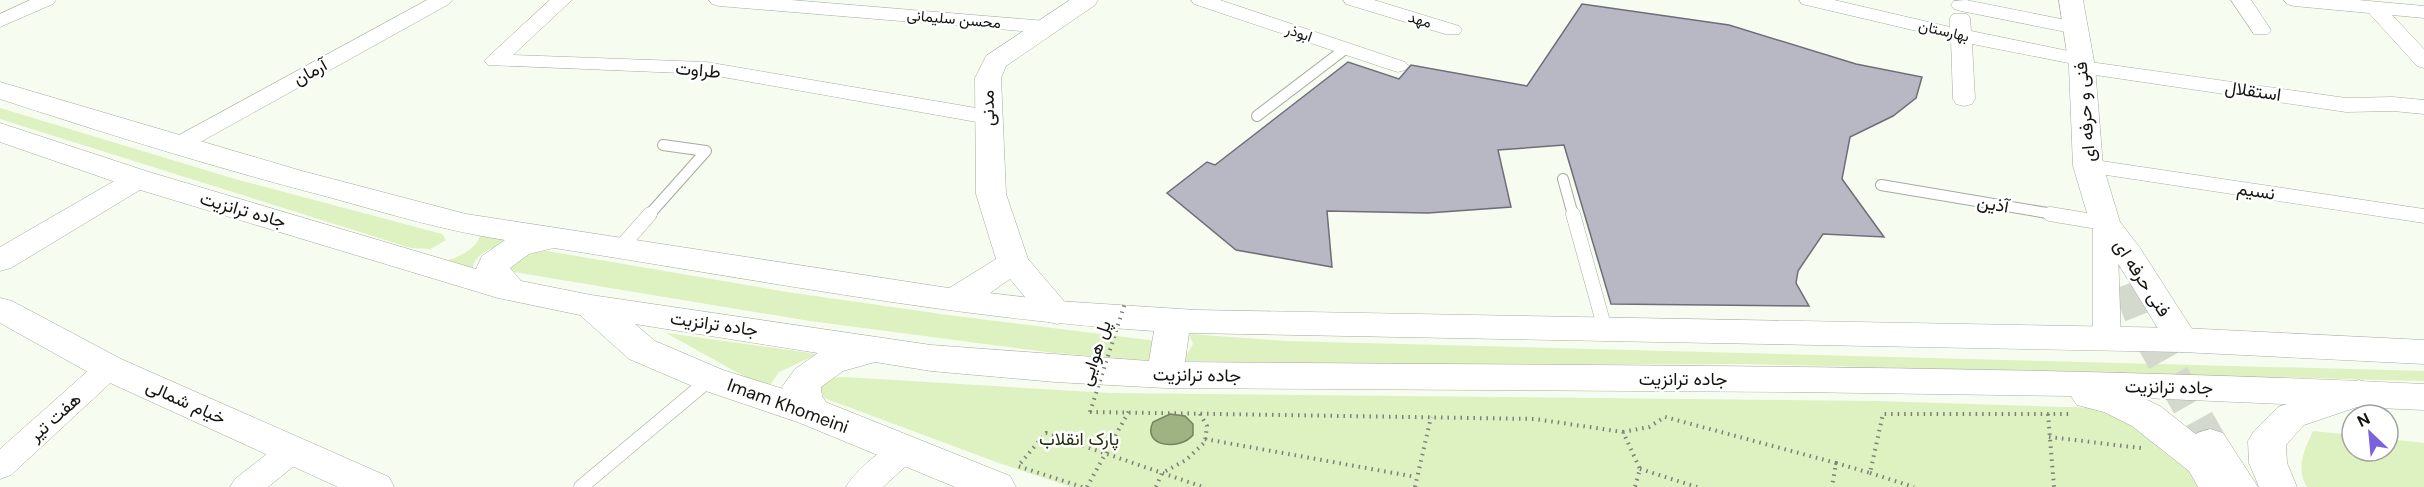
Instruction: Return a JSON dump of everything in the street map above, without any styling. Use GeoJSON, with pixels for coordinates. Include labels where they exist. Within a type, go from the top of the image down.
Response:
{"type":"FeatureCollection","features":[{"type":"Feature","properties":{"kind":"main road"},"geometry":{"type":"LineString","coordinates":[[0,90],[291,178],[465,224],[955,300],[1058,313],[1173,322],[2182,340],[2424,352]]}},
{"type":"Feature","properties":{"kind":"main road","name":"جاده ترانزیت"},"geometry":{"type":"LineString","coordinates":[[0,132],[138,179],[510,290],[591,306],[931,358],[1044,369],[1165,375],[2027,383],[2424,397]]}},
{"type":"Feature","properties":{"kind":"main road"},"geometry":{"type":"LineString","coordinates":[[423,263],[455,252],[468,244],[475,236],[474,229],[465,224]]}},
{"type":"Feature","properties":{"kind":"main road"},"geometry":{"type":"LineString","coordinates":[[510,290],[493,269],[494,263],[514,248],[534,241],[557,240]]}},
{"type":"Feature","properties":{"kind":"main road","name":"Imam Khomeini"},"geometry":{"type":"LineString","coordinates":[[591,306],[642,350],[710,379],[814,413],[996,487]]}},
{"type":"Feature","properties":{"kind":"main road"},"geometry":{"type":"LineString","coordinates":[[1165,375],[1173,322]]}},
{"type":"Feature","properties":{"kind":"main road"},"geometry":{"type":"LineString","coordinates":[[814,413],[804,399],[801,387],[812,372],[831,361],[876,350]]}},
{"type":"Feature","properties":{"kind":"main road"},"geometry":{"type":"LineString","coordinates":[[2027,383],[2113,400],[2146,416],[2204,461],[2219,487]]}},
{"type":"Feature","properties":{"kind":"street"},"geometry":{"type":"LineString","coordinates":[[0,21],[46,0]]}},
{"type":"Feature","properties":{"kind":"street","name":"آرمان"},"geometry":{"type":"LineString","coordinates":[[178,145],[442,0]]}},
{"type":"Feature","properties":{"kind":"street","name":"طراوت"},"geometry":{"type":"LineString","coordinates":[[562,0],[495,60],[706,68],[988,117]]}},
{"type":"Feature","properties":{"kind":"street","name":"محسن سلیمانی"},"geometry":{"type":"LineString","coordinates":[[718,0],[946,9],[1046,27]]}},
{"type":"Feature","properties":{"kind":"street","name":"مدنی"},"geometry":{"type":"LineString","coordinates":[[1013,262],[991,194],[988,78],[995,62],[1086,0]]}},
{"type":"Feature","properties":{"kind":"street","name":"ابوذر"},"geometry":{"type":"LineString","coordinates":[[1201,0],[1398,66]]}},
{"type":"Feature","properties":{"kind":"street","name":"مهد"},"geometry":{"type":"LineString","coordinates":[[1353,0],[1452,30]]}},
{"type":"Feature","properties":{"kind":"street","name":"فنی و حرفه ای"},"geometry":{"type":"LineString","coordinates":[[2072,0],[2081,63],[2088,166],[2105,223]]}},
{"type":"Feature","properties":{"kind":"street"},"geometry":{"type":"LineString","coordinates":[[2241,0],[2261,30]]}},
{"type":"Feature","properties":{"kind":"street"},"geometry":{"type":"LineString","coordinates":[[2294,0],[2424,12]]}},
{"type":"Feature","properties":{"kind":"street","name":"بهارستان"},"geometry":{"type":"LineString","coordinates":[[1815,1],[2081,63]]}},
{"type":"Feature","properties":{"kind":"street"},"geometry":{"type":"LineString","coordinates":[[1964,99],[1959,35],[1961,3],[2076,28]]}},
{"type":"Feature","properties":{"kind":"street"},"geometry":{"type":"LineString","coordinates":[[2375,8],[2424,62]]}},
{"type":"Feature","properties":{"kind":"street","name":"استقلال"},"geometry":{"type":"LineString","coordinates":[[2081,63],[2346,105],[2393,104],[2424,107]]}},
{"type":"Feature","properties":{"kind":"street","name":"نسيم"},"geometry":{"type":"LineString","coordinates":[[2088,166],[2424,216]]}},
{"type":"Feature","properties":{"kind":"street"},"geometry":{"type":"LineString","coordinates":[[0,261],[138,179]]}},
{"type":"Feature","properties":{"kind":"street","name":"فنی حرفه ای"},"geometry":{"type":"LineString","coordinates":[[2105,223],[2107,339]]}},
{"type":"Feature","properties":{"kind":"street","name":"فنی حرفه ای"},"geometry":{"type":"LineString","coordinates":[[2105,223],[2124,248],[2182,340]]}},
{"type":"Feature","properties":{"kind":"street"},"geometry":{"type":"LineString","coordinates":[[955,300],[1013,262],[1058,313]]}},
{"type":"Feature","properties":{"kind":"street","name":"خیام شمالی"},"geometry":{"type":"LineString","coordinates":[[0,309],[109,368],[293,450],[366,486]]}},
{"type":"Feature","properties":{"kind":"street","name":"هفت تير"},"geometry":{"type":"LineString","coordinates":[[0,467],[109,368]]}},
{"type":"Feature","properties":{"kind":"street"},"geometry":{"type":"LineString","coordinates":[[2278,487],[2268,463],[2267,441],[2291,416],[2360,393]]}},
{"type":"Feature","properties":{"kind":"street"},"geometry":{"type":"LineString","coordinates":[[2210,443],[2239,487]]}},
{"type":"Feature","properties":{"kind":"street"},"geometry":{"type":"LineString","coordinates":[[246,487],[293,450]]}},
{"type":"Feature","properties":{"kind":"street"},"geometry":{"type":"LineString","coordinates":[[862,487],[904,450]]}},
{"type":"Feature","properties":{"kind":"lane"},"geometry":{"type":"LineString","coordinates":[[1257,116],[1345,49]]}},
{"type":"Feature","properties":{"kind":"lane"},"geometry":{"type":"LineString","coordinates":[[620,248],[706,152],[663,145]]}},
{"type":"Feature","properties":{"kind":"lane"},"geometry":{"type":"LineString","coordinates":[[1563,179],[1605,329]]}},
{"type":"Feature","properties":{"kind":"lane","name":"آذین"},"geometry":{"type":"LineString","coordinates":[[1881,185],[2105,223]]}},
{"type":"Feature","properties":{"kind":"lane"},"geometry":{"type":"LineString","coordinates":[[581,487],[710,379]]}},
{"type":"Feature","properties":{"kind":"path","name":"پل هوایی"},"geometry":{"type":"LineString","coordinates":[[1125,303],[1090,412],[1129,411]]}},
{"type":"Feature","properties":{"kind":"path"},"geometry":{"type":"LineString","coordinates":[[1087,487],[1129,411],[1535,419],[1623,432],[1649,427],[1665,417],[1836,463],[1914,487]]}},
{"type":"Feature","properties":{"kind":"path"},"geometry":{"type":"LineString","coordinates":[[1156,487],[1162,473],[1186,460],[1206,439],[1207,426],[1199,412]]}},
{"type":"Feature","properties":{"kind":"path"},"geometry":{"type":"LineString","coordinates":[[1870,473],[1883,414],[2048,414],[2054,487]]}},
{"type":"Feature","properties":{"kind":"path"},"geometry":{"type":"LineString","coordinates":[[1415,487],[1431,417]]}},
{"type":"Feature","properties":{"kind":"path"},"geometry":{"type":"LineString","coordinates":[[1623,432],[1640,469],[1635,487]]}},
{"type":"Feature","properties":{"kind":"path"},"geometry":{"type":"LineString","coordinates":[[1082,487],[1017,466],[1046,433],[1203,487]]}},
{"type":"Feature","properties":{"kind":"path"},"geometry":{"type":"LineString","coordinates":[[2049,437],[2143,448]]}},
{"type":"Feature","properties":{"kind":"path"},"geometry":{"type":"LineString","coordinates":[[1206,439],[1416,477]]}},
{"type":"Feature","properties":{"kind":"path"},"geometry":{"type":"LineString","coordinates":[[1832,487],[1836,463]]}},
{"type":"Feature","properties":{"kind":"path"},"geometry":{"type":"LineString","coordinates":[[1640,469],[1697,487]]}},
{"type":"Feature","properties":{"kind":"green space"},"geometry":{"type":"Polygon","coordinates":[[[0,108],[235,179],[442,234],[446,240],[430,249],[411,248],[0,119],[0,108]]]}},
{"type":"Feature","properties":{"kind":"green space"},"geometry":{"type":"Polygon","coordinates":[[[480,234],[517,241],[483,253],[474,264],[472,271],[440,263],[470,249],[479,240],[480,234]]]}},
{"type":"Feature","properties":{"kind":"green space"},"geometry":{"type":"Polygon","coordinates":[[[533,251],[547,251],[787,292],[1157,341],[1153,361],[1055,353],[810,321],[508,271],[507,260],[533,251]]]}},
{"type":"Feature","properties":{"kind":"green space"},"geometry":{"type":"Polygon","coordinates":[[[666,333],[818,354],[779,372],[770,385],[771,391],[666,333]]]}},
{"type":"Feature","properties":{"kind":"green space"},"geometry":{"type":"Polygon","coordinates":[[[1189,334],[1286,341],[2424,371],[2424,381],[1745,364],[1434,365],[1183,361],[1193,344],[1189,334]]]}},
{"type":"Feature","properties":{"kind":"green space","name":"پارک انقلاب"},"geometry":{"type":"Polygon","coordinates":[[[833,378],[1109,393],[1875,401],[2099,408],[2113,410],[2211,487],[1071,487],[999,463],[824,398],[820,386],[833,378]]]}},
{"type":"Feature","properties":{"kind":"green space"},"geometry":{"type":"Polygon","coordinates":[[[2313,431],[2340,434],[2340,463],[2400,463],[2400,440],[2424,443],[2424,487],[2307,487],[2302,473],[2304,451],[2313,431]]]}},
{"type":"Feature","properties":{"kind":"shaded area"},"geometry":{"type":"Polygon","coordinates":[[[1170,414],[1185,416],[1193,424],[1193,435],[1187,440],[1171,445],[1152,437],[1153,422],[1170,414]]]}},
{"type":"Feature","properties":{"kind":"building"},"geometry":{"type":"Polygon","coordinates":[[[1582,4],[1729,25],[1856,64],[1922,77],[1916,98],[1893,116],[1850,137],[1842,179],[1884,237],[1823,234],[1798,271],[1796,283],[1809,306],[1611,304],[1564,145],[1498,150],[1511,207],[1428,213],[1327,211],[1332,267],[1236,250],[1167,193],[1207,162],[1215,165],[1348,62],[1399,79],[1411,65],[1527,86],[1582,4]]]}},
{"type":"Feature","properties":{"kind":"tunnel"},"geometry":{"type":"LineString","coordinates":[[2110,236],[2147,330],[2210,443]]}}]}
